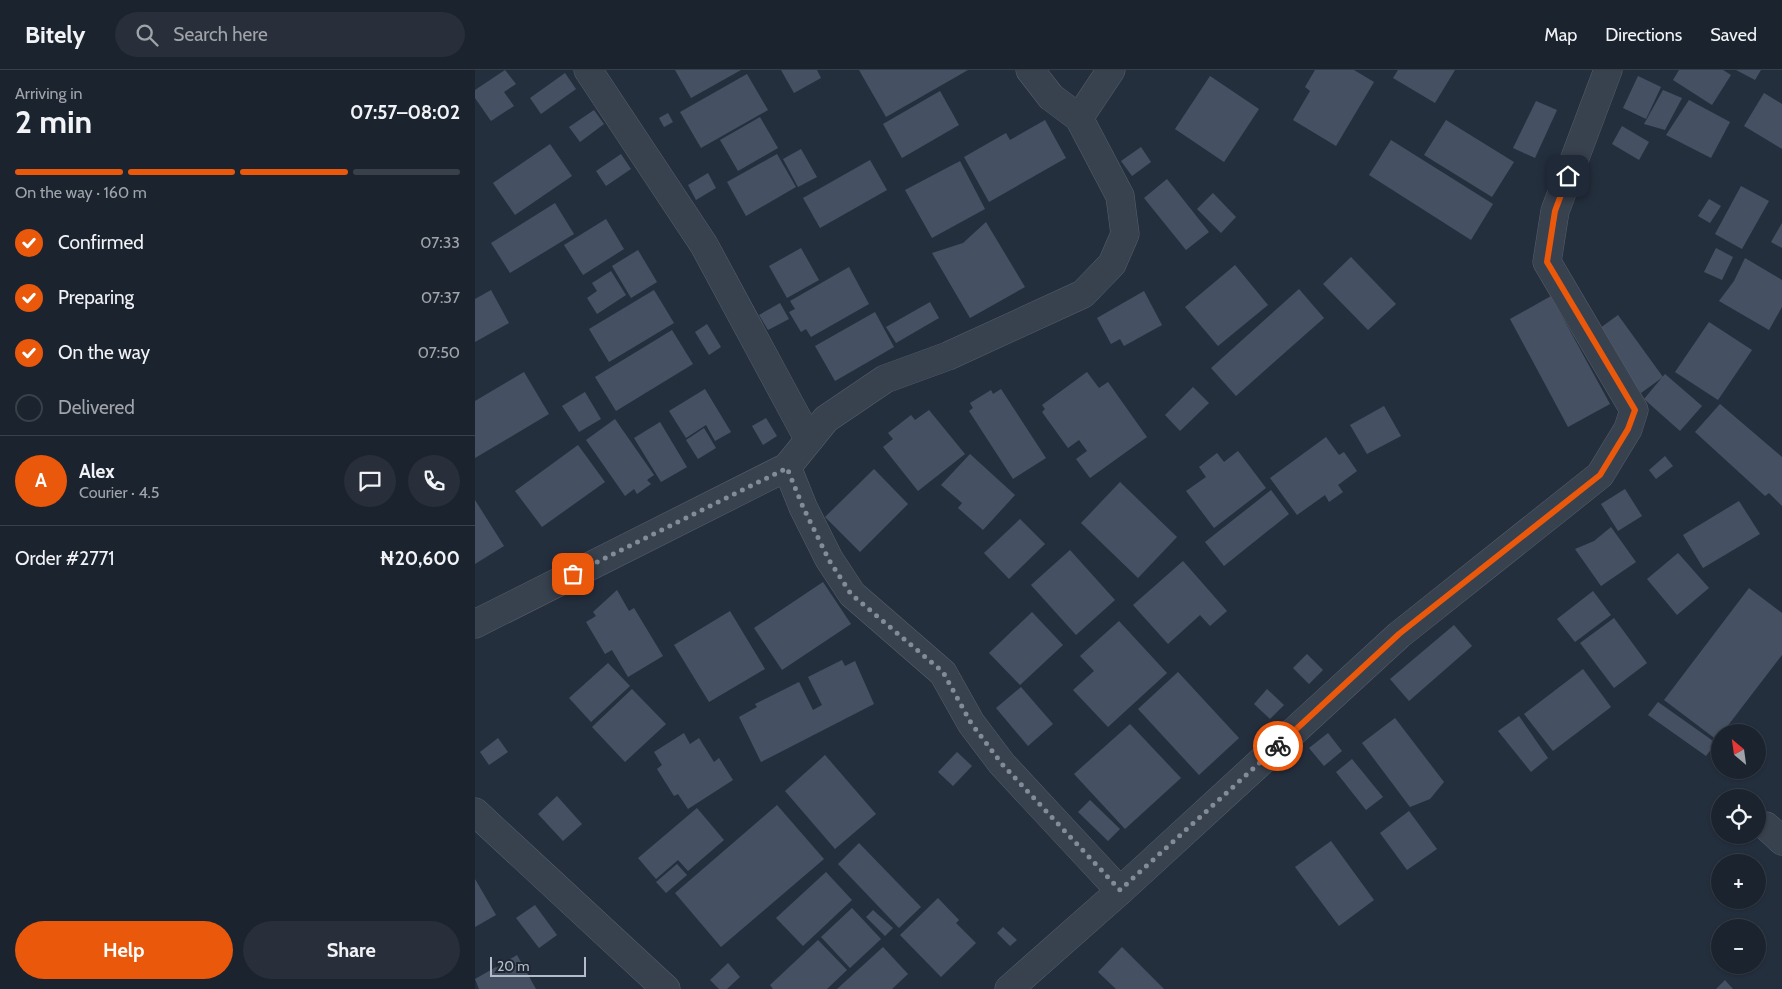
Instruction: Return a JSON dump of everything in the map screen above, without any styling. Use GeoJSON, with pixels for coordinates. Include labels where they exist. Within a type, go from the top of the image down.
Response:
{"type":"FeatureCollection","features":[{"type":"Feature","properties":{"kind":"street"},"geometry":{"type":"LineString","coordinates":[[588,70],[704,245],[809,440]]}},
{"type":"Feature","properties":{"kind":"street"},"geometry":{"type":"LineString","coordinates":[[475,624],[787,468],[826,419],[885,379],[948,356],[1083,294],[1112,264],[1125,234],[1120,196],[1079,118],[1051,97],[1030,70]]}},
{"type":"Feature","properties":{"kind":"street"},"geometry":{"type":"LineString","coordinates":[[1079,118],[1111,70]]}},
{"type":"Feature","properties":{"kind":"street"},"geometry":{"type":"LineString","coordinates":[[1009,989],[1120,890],[1399,634],[1600,475],[1628,429],[1635,410],[1547,262],[1555,211],[1608,70]]}},
{"type":"Feature","properties":{"kind":"street"},"geometry":{"type":"LineString","coordinates":[[787,468],[803,507],[829,560],[851,594],[943,672],[971,723],[1002,764],[1120,890]]}},
{"type":"Feature","properties":{"kind":"street"},"geometry":{"type":"LineString","coordinates":[[475,812],[650,984]]}},
{"type":"Feature","properties":{"kind":"building"},"geometry":{"type":"Polygon","coordinates":[[[505,70],[516,84],[504,92],[514,106],[491,121],[475,98],[475,90],[505,70]]]}},
{"type":"Feature","properties":{"kind":"building"},"geometry":{"type":"Polygon","coordinates":[[[675,70],[741,70],[691,98],[675,70]]]}},
{"type":"Feature","properties":{"kind":"building"},"geometry":{"type":"Polygon","coordinates":[[[781,70],[817,70],[821,78],[794,93],[781,70]]]}},
{"type":"Feature","properties":{"kind":"building"},"geometry":{"type":"Polygon","coordinates":[[[859,70],[968,70],[886,117],[859,70]]]}},
{"type":"Feature","properties":{"kind":"building"},"geometry":{"type":"Polygon","coordinates":[[[1315,70],[1354,70],[1374,82],[1336,146],[1293,120],[1310,91],[1305,87],[1315,70]]]}},
{"type":"Feature","properties":{"kind":"building"},"geometry":{"type":"Polygon","coordinates":[[[1398,70],[1455,70],[1435,103],[1393,78],[1398,70]]]}},
{"type":"Feature","properties":{"kind":"building"},"geometry":{"type":"Polygon","coordinates":[[[1679,70],[1723,70],[1731,75],[1712,105],[1673,80],[1679,70]]]}},
{"type":"Feature","properties":{"kind":"building"},"geometry":{"type":"Polygon","coordinates":[[[1736,70],[1761,70],[1755,80],[1736,70]]]}},
{"type":"Feature","properties":{"kind":"building"},"geometry":{"type":"Polygon","coordinates":[[[565,73],[576,89],[541,114],[530,98],[565,73]]]}},
{"type":"Feature","properties":{"kind":"building"},"geometry":{"type":"Polygon","coordinates":[[[747,74],[768,110],[701,148],[680,112],[747,74]]]}},
{"type":"Feature","properties":{"kind":"building"},"geometry":{"type":"Polygon","coordinates":[[[1210,76],[1259,109],[1224,162],[1175,129],[1210,76]]]}},
{"type":"Feature","properties":{"kind":"building"},"geometry":{"type":"Polygon","coordinates":[[[1638,76],[1661,87],[1646,119],[1623,108],[1638,76]]]}},
{"type":"Feature","properties":{"kind":"building"},"geometry":{"type":"Polygon","coordinates":[[[1663,90],[1682,98],[1665,130],[1644,124],[1663,90]]]}},
{"type":"Feature","properties":{"kind":"building"},"geometry":{"type":"Polygon","coordinates":[[[940,91],[959,125],[902,158],[883,124],[940,91]]]}},
{"type":"Feature","properties":{"kind":"building"},"geometry":{"type":"Polygon","coordinates":[[[1764,93],[1782,104],[1782,149],[1744,126],[1764,93]]]}},
{"type":"Feature","properties":{"kind":"building"},"geometry":{"type":"Polygon","coordinates":[[[1689,100],[1730,122],[1711,158],[1666,135],[1689,100]]]}},
{"type":"Feature","properties":{"kind":"building"},"geometry":{"type":"Polygon","coordinates":[[[1536,101],[1557,110],[1535,158],[1513,148],[1536,101]]]}},
{"type":"Feature","properties":{"kind":"building"},"geometry":{"type":"Polygon","coordinates":[[[594,110],[604,124],[580,142],[569,127],[594,110]]]}},
{"type":"Feature","properties":{"kind":"building"},"geometry":{"type":"Polygon","coordinates":[[[668,113],[673,122],[664,127],[659,118],[668,113]]]}},
{"type":"Feature","properties":{"kind":"building"},"geometry":{"type":"Polygon","coordinates":[[[760,117],[778,148],[738,171],[720,140],[760,117]]]}},
{"type":"Feature","properties":{"kind":"building"},"geometry":{"type":"Polygon","coordinates":[[[1045,120],[1066,158],[989,202],[964,157],[1006,133],[1010,140],[1045,120]]]}},
{"type":"Feature","properties":{"kind":"building"},"geometry":{"type":"Polygon","coordinates":[[[1446,120],[1514,162],[1492,197],[1424,155],[1446,120]]]}},
{"type":"Feature","properties":{"kind":"building"},"geometry":{"type":"Polygon","coordinates":[[[1622,126],[1649,142],[1639,160],[1612,144],[1622,126]]]}},
{"type":"Feature","properties":{"kind":"building"},"geometry":{"type":"Polygon","coordinates":[[[1391,140],[1493,204],[1471,240],[1369,175],[1391,140]]]}},
{"type":"Feature","properties":{"kind":"building"},"geometry":{"type":"Polygon","coordinates":[[[550,144],[572,176],[515,215],[493,183],[550,144]]]}},
{"type":"Feature","properties":{"kind":"building"},"geometry":{"type":"Polygon","coordinates":[[[1141,147],[1151,162],[1132,176],[1121,161],[1141,147]]]}},
{"type":"Feature","properties":{"kind":"building"},"geometry":{"type":"Polygon","coordinates":[[[801,149],[817,177],[798,187],[783,159],[801,149]]]}},
{"type":"Feature","properties":{"kind":"building"},"geometry":{"type":"Polygon","coordinates":[[[621,154],[631,169],[606,186],[596,171],[621,154]]]}},
{"type":"Feature","properties":{"kind":"building"},"geometry":{"type":"Polygon","coordinates":[[[777,154],[796,187],[746,216],[727,182],[777,154]]]}},
{"type":"Feature","properties":{"kind":"building"},"geometry":{"type":"Polygon","coordinates":[[[870,160],[887,190],[820,228],[803,198],[870,160]]]}},
{"type":"Feature","properties":{"kind":"building"},"geometry":{"type":"Polygon","coordinates":[[[960,161],[985,209],[932,238],[905,190],[960,161]]]}},
{"type":"Feature","properties":{"kind":"building"},"geometry":{"type":"Polygon","coordinates":[[[708,173],[716,188],[696,200],[688,185],[708,173]]]}},
{"type":"Feature","properties":{"kind":"building"},"geometry":{"type":"Polygon","coordinates":[[[1167,179],[1209,232],[1186,250],[1144,198],[1167,179]]]}},
{"type":"Feature","properties":{"kind":"building"},"geometry":{"type":"Polygon","coordinates":[[[1741,186],[1769,201],[1742,249],[1715,234],[1741,186]]]}},
{"type":"Feature","properties":{"kind":"building"},"geometry":{"type":"Polygon","coordinates":[[[1213,193],[1236,217],[1221,233],[1197,209],[1213,193]]]}},
{"type":"Feature","properties":{"kind":"building"},"geometry":{"type":"Polygon","coordinates":[[[1709,199],[1721,206],[1710,223],[1698,216],[1709,199]]]}},
{"type":"Feature","properties":{"kind":"building"},"geometry":{"type":"Polygon","coordinates":[[[555,203],[574,234],[510,273],[491,243],[555,203]]]}},
{"type":"Feature","properties":{"kind":"building"},"geometry":{"type":"Polygon","coordinates":[[[606,219],[624,249],[583,275],[564,245],[606,219]]]}},
{"type":"Feature","properties":{"kind":"building"},"geometry":{"type":"Polygon","coordinates":[[[986,222],[1025,287],[970,318],[932,253],[963,243],[986,222]]]}},
{"type":"Feature","properties":{"kind":"building"},"geometry":{"type":"Polygon","coordinates":[[[1782,223],[1782,248],[1771,242],[1782,223]]]}},
{"type":"Feature","properties":{"kind":"building"},"geometry":{"type":"Polygon","coordinates":[[[801,248],[819,280],[787,298],[769,266],[801,248]]]}},
{"type":"Feature","properties":{"kind":"building"},"geometry":{"type":"Polygon","coordinates":[[[1716,248],[1733,257],[1722,280],[1704,272],[1716,248]]]}},
{"type":"Feature","properties":{"kind":"building"},"geometry":{"type":"Polygon","coordinates":[[[638,250],[657,282],[631,298],[612,266],[638,250]]]}},
{"type":"Feature","properties":{"kind":"building"},"geometry":{"type":"Polygon","coordinates":[[[1351,257],[1396,304],[1368,330],[1323,284],[1351,257]]]}},
{"type":"Feature","properties":{"kind":"building"},"geometry":{"type":"Polygon","coordinates":[[[1745,258],[1782,280],[1782,307],[1769,330],[1719,301],[1734,281],[1745,258]]]}},
{"type":"Feature","properties":{"kind":"building"},"geometry":{"type":"Polygon","coordinates":[[[1235,265],[1268,305],[1218,346],[1185,307],[1235,265]]]}},
{"type":"Feature","properties":{"kind":"building"},"geometry":{"type":"Polygon","coordinates":[[[849,267],[869,304],[811,337],[806,329],[801,332],[789,312],[795,309],[790,301],[849,267]]]}},
{"type":"Feature","properties":{"kind":"building"},"geometry":{"type":"Polygon","coordinates":[[[611,271],[626,295],[597,314],[587,298],[597,291],[592,283],[611,271]]]}},
{"type":"Feature","properties":{"kind":"building"},"geometry":{"type":"Polygon","coordinates":[[[1299,289],[1324,318],[1236,396],[1211,368],[1299,289]]]}},
{"type":"Feature","properties":{"kind":"building"},"geometry":{"type":"Polygon","coordinates":[[[491,290],[509,323],[475,342],[475,299],[491,290]]]}},
{"type":"Feature","properties":{"kind":"building"},"geometry":{"type":"Polygon","coordinates":[[[654,290],[674,323],[609,362],[589,329],[654,290]]]}},
{"type":"Feature","properties":{"kind":"building"},"geometry":{"type":"Polygon","coordinates":[[[1144,291],[1162,325],[1124,346],[1120,339],[1111,344],[1097,318],[1144,291]]]}},
{"type":"Feature","properties":{"kind":"building"},"geometry":{"type":"Polygon","coordinates":[[[1551,296],[1610,404],[1568,427],[1510,319],[1551,296]]]}},
{"type":"Feature","properties":{"kind":"building"},"geometry":{"type":"Polygon","coordinates":[[[930,302],[939,318],[896,343],[886,327],[930,302]]]}},
{"type":"Feature","properties":{"kind":"building"},"geometry":{"type":"Polygon","coordinates":[[[780,303],[789,319],[768,330],[759,315],[780,303]]]}},
{"type":"Feature","properties":{"kind":"building"},"geometry":{"type":"Polygon","coordinates":[[[875,312],[894,347],[835,381],[815,346],[875,312]]]}},
{"type":"Feature","properties":{"kind":"building"},"geometry":{"type":"Polygon","coordinates":[[[1618,315],[1663,377],[1641,393],[1596,331],[1618,315]]]}},
{"type":"Feature","properties":{"kind":"building"},"geometry":{"type":"Polygon","coordinates":[[[1709,322],[1752,350],[1718,400],[1675,372],[1709,322]]]}},
{"type":"Feature","properties":{"kind":"building"},"geometry":{"type":"Polygon","coordinates":[[[707,324],[721,347],[709,355],[695,332],[707,324]]]}},
{"type":"Feature","properties":{"kind":"building"},"geometry":{"type":"Polygon","coordinates":[[[672,330],[693,364],[616,411],[595,377],[672,330]]]}},
{"type":"Feature","properties":{"kind":"building"},"geometry":{"type":"Polygon","coordinates":[[[524,372],[549,414],[475,458],[475,401],[524,372]]]}},
{"type":"Feature","properties":{"kind":"building"},"geometry":{"type":"Polygon","coordinates":[[[1087,372],[1099,388],[1108,382],[1147,437],[1090,478],[1076,459],[1087,451],[1079,440],[1068,448],[1042,412],[1045,409],[1042,405],[1087,372]]]}},
{"type":"Feature","properties":{"kind":"building"},"geometry":{"type":"Polygon","coordinates":[[[1665,374],[1702,406],[1680,431],[1644,399],[1665,374]]]}},
{"type":"Feature","properties":{"kind":"building"},"geometry":{"type":"Polygon","coordinates":[[[1193,387],[1209,403],[1180,431],[1165,415],[1193,387]]]}},
{"type":"Feature","properties":{"kind":"building"},"geometry":{"type":"Polygon","coordinates":[[[705,389],[731,432],[715,441],[706,425],[686,438],[669,411],[705,389]]]}},
{"type":"Feature","properties":{"kind":"building"},"geometry":{"type":"Polygon","coordinates":[[[1001,389],[1046,458],[1013,479],[969,411],[973,408],[970,403],[991,390],[993,394],[1001,389]]]}},
{"type":"Feature","properties":{"kind":"building"},"geometry":{"type":"Polygon","coordinates":[[[585,392],[601,419],[579,432],[562,406],[585,392]]]}},
{"type":"Feature","properties":{"kind":"building"},"geometry":{"type":"Polygon","coordinates":[[[1720,404],[1782,457],[1782,506],[1769,493],[1765,496],[1695,432],[1720,404]]]}},
{"type":"Feature","properties":{"kind":"building"},"geometry":{"type":"Polygon","coordinates":[[[1384,406],[1401,436],[1367,454],[1350,425],[1384,406]]]}},
{"type":"Feature","properties":{"kind":"building"},"geometry":{"type":"Polygon","coordinates":[[[929,410],[965,454],[918,491],[883,447],[893,439],[888,433],[911,415],[915,420],[929,410]]]}},
{"type":"Feature","properties":{"kind":"building"},"geometry":{"type":"Polygon","coordinates":[[[766,418],[777,436],[763,445],[752,426],[766,418]]]}},
{"type":"Feature","properties":{"kind":"building"},"geometry":{"type":"Polygon","coordinates":[[[615,419],[654,475],[647,480],[651,484],[637,494],[634,489],[625,496],[586,440],[615,419]]]}},
{"type":"Feature","properties":{"kind":"building"},"geometry":{"type":"Polygon","coordinates":[[[660,422],[687,467],[661,482],[634,438],[660,422]]]}},
{"type":"Feature","properties":{"kind":"building"},"geometry":{"type":"Polygon","coordinates":[[[704,428],[716,448],[698,459],[686,440],[704,428]]]}},
{"type":"Feature","properties":{"kind":"building"},"geometry":{"type":"Polygon","coordinates":[[[1326,437],[1339,455],[1344,452],[1357,471],[1338,485],[1343,492],[1329,502],[1325,495],[1297,515],[1270,478],[1326,437]]]}},
{"type":"Feature","properties":{"kind":"building"},"geometry":{"type":"Polygon","coordinates":[[[578,445],[605,482],[542,527],[515,491],[578,445]]]}},
{"type":"Feature","properties":{"kind":"building"},"geometry":{"type":"Polygon","coordinates":[[[1238,451],[1266,488],[1214,528],[1186,491],[1206,477],[1199,467],[1217,453],[1224,462],[1238,451]]]}},
{"type":"Feature","properties":{"kind":"building"},"geometry":{"type":"Polygon","coordinates":[[[970,454],[1015,495],[983,530],[958,508],[962,503],[941,485],[970,454]]]}},
{"type":"Feature","properties":{"kind":"building"},"geometry":{"type":"Polygon","coordinates":[[[1665,456],[1673,466],[1656,479],[1649,470],[1665,456]]]}},
{"type":"Feature","properties":{"kind":"building"},"geometry":{"type":"Polygon","coordinates":[[[874,469],[908,504],[860,552],[825,517],[874,469]]]}},
{"type":"Feature","properties":{"kind":"building"},"geometry":{"type":"Polygon","coordinates":[[[1120,482],[1177,537],[1138,578],[1081,523],[1120,482]]]}},
{"type":"Feature","properties":{"kind":"building"},"geometry":{"type":"Polygon","coordinates":[[[1625,489],[1642,516],[1618,531],[1601,504],[1625,489]]]}},
{"type":"Feature","properties":{"kind":"building"},"geometry":{"type":"Polygon","coordinates":[[[1271,490],[1289,514],[1224,566],[1205,542],[1271,490]]]}},
{"type":"Feature","properties":{"kind":"building"},"geometry":{"type":"Polygon","coordinates":[[[475,500],[504,546],[475,564],[475,500]]]}},
{"type":"Feature","properties":{"kind":"building"},"geometry":{"type":"Polygon","coordinates":[[[1739,501],[1760,534],[1703,568],[1683,535],[1739,501]]]}},
{"type":"Feature","properties":{"kind":"building"},"geometry":{"type":"Polygon","coordinates":[[[1020,519],[1045,544],[1009,579],[984,553],[1020,519]]]}},
{"type":"Feature","properties":{"kind":"building"},"geometry":{"type":"Polygon","coordinates":[[[1611,527],[1636,562],[1601,586],[1575,549],[1594,541],[1611,527]]]}},
{"type":"Feature","properties":{"kind":"building"},"geometry":{"type":"Polygon","coordinates":[[[1070,550],[1115,600],[1076,635],[1031,585],[1070,550]]]}},
{"type":"Feature","properties":{"kind":"building"},"geometry":{"type":"Polygon","coordinates":[[[1678,553],[1709,588],[1677,615],[1647,579],[1678,553]]]}},
{"type":"Feature","properties":{"kind":"building"},"geometry":{"type":"Polygon","coordinates":[[[1183,561],[1227,611],[1210,626],[1200,615],[1168,644],[1133,605],[1183,561]]]}},
{"type":"Feature","properties":{"kind":"building"},"geometry":{"type":"Polygon","coordinates":[[[823,582],[851,624],[782,670],[754,628],[823,582]]]}},
{"type":"Feature","properties":{"kind":"building"},"geometry":{"type":"Polygon","coordinates":[[[1749,588],[1782,613],[1782,655],[1729,724],[1711,724],[1711,735],[1664,700],[1749,588]]]}},
{"type":"Feature","properties":{"kind":"building"},"geometry":{"type":"Polygon","coordinates":[[[617,590],[629,611],[634,608],[663,656],[628,677],[612,650],[605,654],[586,622],[596,616],[593,612],[617,590]]]}},
{"type":"Feature","properties":{"kind":"building"},"geometry":{"type":"Polygon","coordinates":[[[1593,591],[1611,615],[1575,642],[1557,619],[1593,591]]]}},
{"type":"Feature","properties":{"kind":"building"},"geometry":{"type":"Polygon","coordinates":[[[730,611],[765,669],[709,702],[674,645],[730,611]]]}},
{"type":"Feature","properties":{"kind":"building"},"geometry":{"type":"Polygon","coordinates":[[[1032,612],[1063,645],[1020,685],[989,653],[1032,612]]]}},
{"type":"Feature","properties":{"kind":"building"},"geometry":{"type":"Polygon","coordinates":[[[1614,618],[1647,663],[1614,688],[1580,643],[1614,618]]]}},
{"type":"Feature","properties":{"kind":"building"},"geometry":{"type":"Polygon","coordinates":[[[1119,621],[1167,673],[1108,727],[1073,690],[1094,671],[1080,656],[1119,621]]]}},
{"type":"Feature","properties":{"kind":"building"},"geometry":{"type":"Polygon","coordinates":[[[1454,625],[1472,646],[1409,701],[1390,679],[1454,625]]]}},
{"type":"Feature","properties":{"kind":"building"},"geometry":{"type":"Polygon","coordinates":[[[1307,654],[1323,670],[1309,684],[1293,668],[1307,654]]]}},
{"type":"Feature","properties":{"kind":"building"},"geometry":{"type":"Polygon","coordinates":[[[842,660],[845,666],[855,661],[874,704],[761,762],[739,717],[757,707],[755,704],[799,682],[813,710],[822,705],[808,677],[842,660]]]}},
{"type":"Feature","properties":{"kind":"building"},"geometry":{"type":"Polygon","coordinates":[[[608,663],[630,686],[591,722],[569,698],[608,663]]]}},
{"type":"Feature","properties":{"kind":"building"},"geometry":{"type":"Polygon","coordinates":[[[1583,669],[1611,707],[1553,751],[1524,714],[1583,669]]]}},
{"type":"Feature","properties":{"kind":"building"},"geometry":{"type":"Polygon","coordinates":[[[1178,672],[1239,738],[1199,775],[1138,709],[1178,672]]]}},
{"type":"Feature","properties":{"kind":"building"},"geometry":{"type":"Polygon","coordinates":[[[1021,687],[1053,724],[1028,746],[996,708],[1021,687]]]}},
{"type":"Feature","properties":{"kind":"building"},"geometry":{"type":"Polygon","coordinates":[[[632,689],[666,724],[625,762],[592,727],[632,689]]]}},
{"type":"Feature","properties":{"kind":"building"},"geometry":{"type":"Polygon","coordinates":[[[1267,689],[1284,705],[1270,719],[1254,704],[1267,689]]]}},
{"type":"Feature","properties":{"kind":"building"},"geometry":{"type":"Polygon","coordinates":[[[1658,702],[1711,739],[1711,750],[1706,756],[1648,715],[1658,702]]]}},
{"type":"Feature","properties":{"kind":"building"},"geometry":{"type":"Polygon","coordinates":[[[1519,716],[1548,758],[1531,772],[1498,731],[1519,716]]]}},
{"type":"Feature","properties":{"kind":"building"},"geometry":{"type":"Polygon","coordinates":[[[1395,718],[1444,782],[1430,799],[1410,807],[1362,743],[1395,718]]]}},
{"type":"Feature","properties":{"kind":"building"},"geometry":{"type":"Polygon","coordinates":[[[1130,724],[1181,778],[1125,829],[1074,774],[1130,724]]]}},
{"type":"Feature","properties":{"kind":"building"},"geometry":{"type":"Polygon","coordinates":[[[684,733],[690,744],[699,738],[714,762],[719,758],[733,780],[688,809],[678,794],[674,796],[657,769],[662,765],[654,752],[684,733]]]}},
{"type":"Feature","properties":{"kind":"building"},"geometry":{"type":"Polygon","coordinates":[[[1328,733],[1342,751],[1324,766],[1309,748],[1328,733]]]}},
{"type":"Feature","properties":{"kind":"building"},"geometry":{"type":"Polygon","coordinates":[[[498,738],[508,752],[489,765],[480,752],[498,738]]]}},
{"type":"Feature","properties":{"kind":"building"},"geometry":{"type":"Polygon","coordinates":[[[957,752],[972,766],[953,786],[938,772],[957,752]]]}},
{"type":"Feature","properties":{"kind":"building"},"geometry":{"type":"Polygon","coordinates":[[[825,755],[876,814],[835,849],[785,791],[825,755]]]}},
{"type":"Feature","properties":{"kind":"building"},"geometry":{"type":"Polygon","coordinates":[[[1352,759],[1383,797],[1366,810],[1336,772],[1352,759]]]}},
{"type":"Feature","properties":{"kind":"building"},"geometry":{"type":"Polygon","coordinates":[[[557,796],[582,824],[563,841],[538,814],[557,796]]]}},
{"type":"Feature","properties":{"kind":"building"},"geometry":{"type":"Polygon","coordinates":[[[1090,800],[1120,829],[1108,841],[1078,812],[1090,800]]]}},
{"type":"Feature","properties":{"kind":"building"},"geometry":{"type":"Polygon","coordinates":[[[777,805],[824,859],[721,947],[675,893],[777,805]]]}},
{"type":"Feature","properties":{"kind":"building"},"geometry":{"type":"Polygon","coordinates":[[[697,808],[724,840],[688,871],[678,860],[656,879],[638,858],[697,808]]]}},
{"type":"Feature","properties":{"kind":"building"},"geometry":{"type":"Polygon","coordinates":[[[1409,811],[1437,849],[1407,870],[1380,833],[1409,811]]]}},
{"type":"Feature","properties":{"kind":"building"},"geometry":{"type":"Polygon","coordinates":[[[1331,841],[1374,900],[1339,926],[1295,867],[1331,841]]]}},
{"type":"Feature","properties":{"kind":"building"},"geometry":{"type":"Polygon","coordinates":[[[859,843],[921,907],[899,928],[838,864],[859,843]]]}},
{"type":"Feature","properties":{"kind":"building"},"geometry":{"type":"Polygon","coordinates":[[[677,864],[687,875],[666,893],[656,882],[677,864]]]}},
{"type":"Feature","properties":{"kind":"building"},"geometry":{"type":"Polygon","coordinates":[[[826,872],[852,900],[803,946],[776,918],[826,872]]]}},
{"type":"Feature","properties":{"kind":"building"},"geometry":{"type":"Polygon","coordinates":[[[475,879],[496,915],[475,927],[475,879]]]}},
{"type":"Feature","properties":{"kind":"building"},"geometry":{"type":"Polygon","coordinates":[[[938,898],[959,920],[956,923],[976,943],[941,977],[900,935],[938,898]]]}},
{"type":"Feature","properties":{"kind":"building"},"geometry":{"type":"Polygon","coordinates":[[[535,905],[557,935],[539,948],[516,918],[535,905]]]}},
{"type":"Feature","properties":{"kind":"building"},"geometry":{"type":"Polygon","coordinates":[[[852,908],[881,939],[850,968],[821,937],[852,908]]]}},
{"type":"Feature","properties":{"kind":"building"},"geometry":{"type":"Polygon","coordinates":[[[873,910],[893,928],[885,936],[866,917],[873,910]]]}},
{"type":"Feature","properties":{"kind":"building"},"geometry":{"type":"Polygon","coordinates":[[[1003,927],[1017,940],[1010,946],[997,933],[1003,927]]]}},
{"type":"Feature","properties":{"kind":"building"},"geometry":{"type":"Polygon","coordinates":[[[818,940],[847,970],[827,989],[773,989],[770,985],[818,940]]]}},
{"type":"Feature","properties":{"kind":"building"},"geometry":{"type":"Polygon","coordinates":[[[883,947],[908,974],[892,989],[837,989],[883,947]]]}},
{"type":"Feature","properties":{"kind":"building"},"geometry":{"type":"Polygon","coordinates":[[[1122,947],[1164,989],[1116,989],[1098,972],[1122,947]]]}},
{"type":"Feature","properties":{"kind":"building"},"geometry":{"type":"Polygon","coordinates":[[[517,955],[536,989],[479,989],[475,979],[517,955]]]}},
{"type":"Feature","properties":{"kind":"building"},"geometry":{"type":"Polygon","coordinates":[[[728,963],[740,977],[727,989],[719,989],[710,980],[728,963]]]}},
{"type":"Feature","properties":{"kind":"building"},"geometry":{"type":"Polygon","coordinates":[[[1725,980],[1733,989],[1716,989],[1725,980]]]}},
{"type":"Feature","properties":{"kind":"way so far"},"geometry":{"type":"LineString","coordinates":[[573,574],[787,468],[803,507],[829,560],[851,594],[943,672],[971,723],[1002,764],[1120,890],[1278,746]]}},
{"type":"Feature","properties":{"kind":"route"},"geometry":{"type":"LineString","coordinates":[[1278,746],[1399,634],[1600,475],[1628,429],[1635,410],[1547,262],[1555,211],[1568,176]]}}]}
